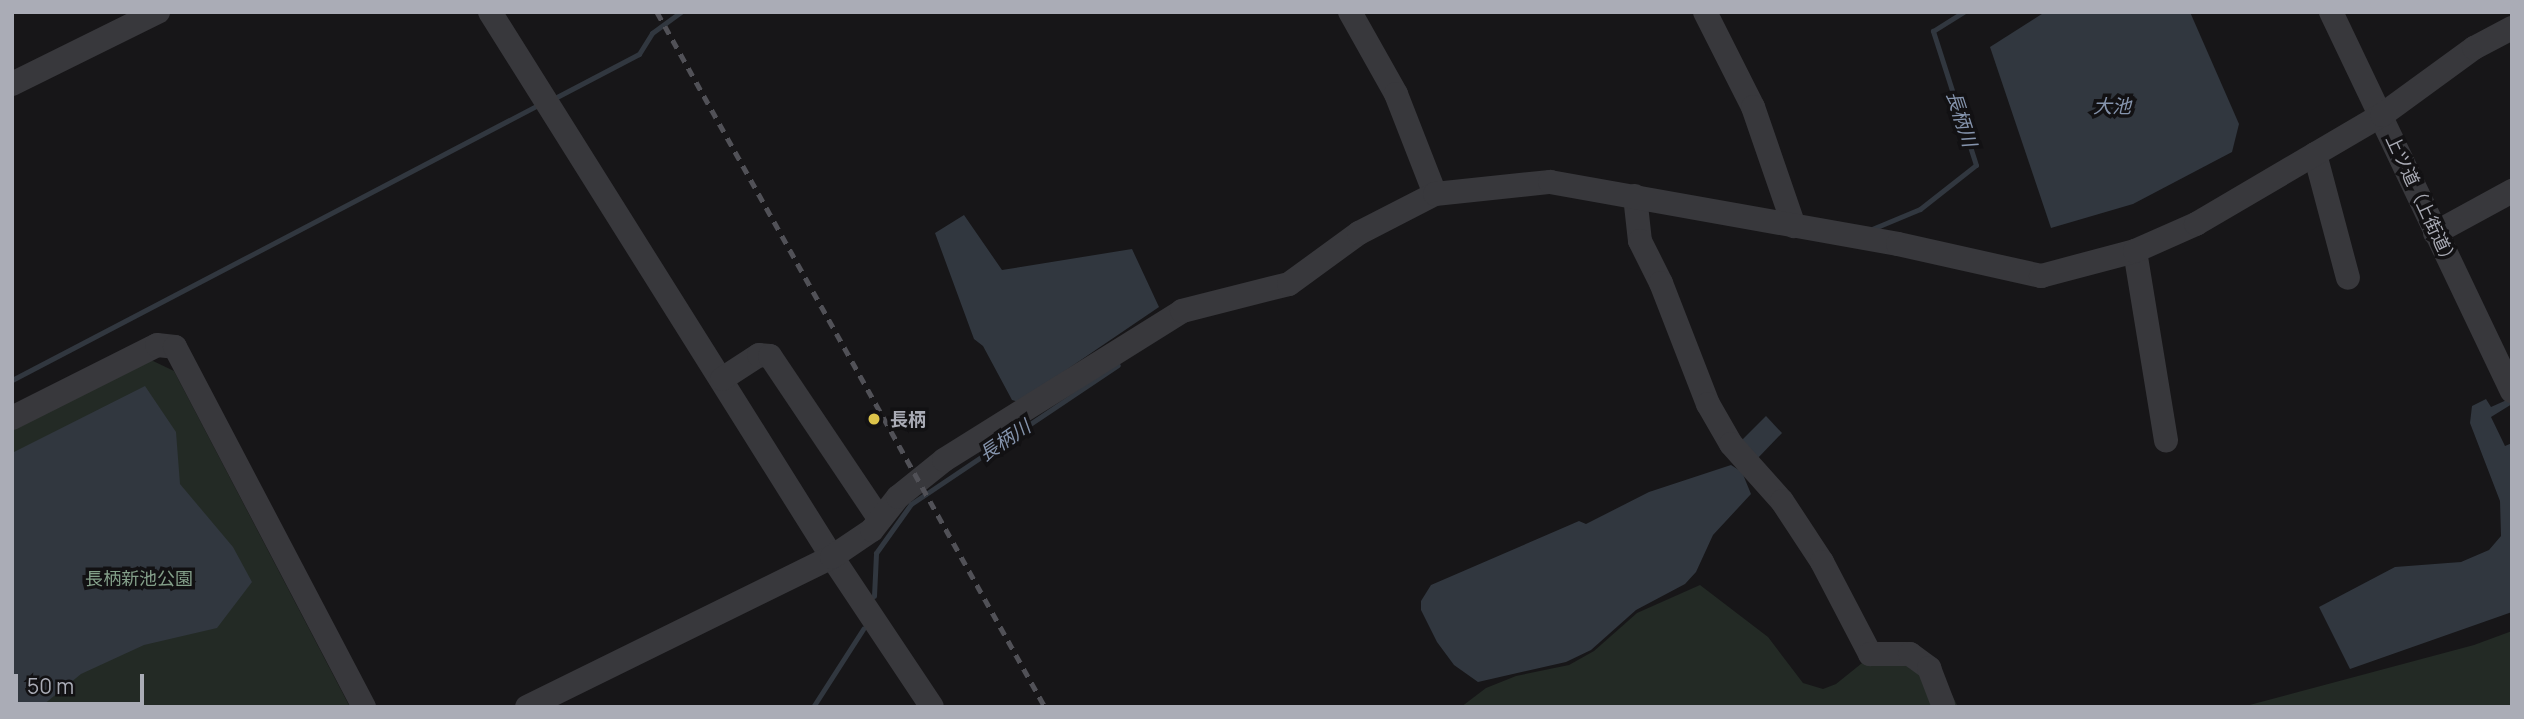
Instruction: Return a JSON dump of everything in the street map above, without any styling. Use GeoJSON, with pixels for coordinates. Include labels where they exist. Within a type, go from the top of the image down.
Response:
{"type":"FeatureCollection","features":[{"type":"Feature","properties":{"kind":"street"},"geometry":{"type":"LineString","coordinates":[[12,83],[158,12]]}},
{"type":"Feature","properties":{"kind":"street"},"geometry":{"type":"LineString","coordinates":[[490,12],[832,557],[932,707]]}},
{"type":"Feature","properties":{"kind":"street"},"geometry":{"type":"LineString","coordinates":[[1350,12],[1396,94],[1436,194]]}},
{"type":"Feature","properties":{"kind":"street"},"geometry":{"type":"LineString","coordinates":[[1705,12],[1753,107],[1794,226]]}},
{"type":"Feature","properties":{"kind":"street","name":"上ツ道（上街道）"},"geometry":{"type":"LineString","coordinates":[[2331,12],[2512,391]]}},
{"type":"Feature","properties":{"kind":"street"},"geometry":{"type":"LineString","coordinates":[[527,707],[832,557],[880,520],[898,497],[944,460],[1182,311],[1289,284],[1359,233],[1436,194],[1550,182],[1794,226],[2041,276],[2135,251],[2196,224],[2382,115],[2474,48],[2512,28]]}},
{"type":"Feature","properties":{"kind":"street"},"geometry":{"type":"LineString","coordinates":[[2315,154],[2348,278]]}},
{"type":"Feature","properties":{"kind":"street"},"geometry":{"type":"LineString","coordinates":[[2435,233],[2512,191]]}},
{"type":"Feature","properties":{"kind":"street"},"geometry":{"type":"LineString","coordinates":[[1635,196],[1640,241],[1661,283],[1708,404],[1731,444],[1796,521],[1822,562],[1870,654],[1910,654],[1929,668],[1944,704]]}},
{"type":"Feature","properties":{"kind":"street"},"geometry":{"type":"LineString","coordinates":[[2135,251],[2166,440]]}},
{"type":"Feature","properties":{"kind":"street"},"geometry":{"type":"LineString","coordinates":[[12,418],[157,345],[175,347],[364,707]]}},
{"type":"Feature","properties":{"kind":"street"},"geometry":{"type":"LineString","coordinates":[[722,379],[759,355],[770,356],[880,520]]}},
{"type":"Feature","properties":{"kind":"green space","name":"長柄新池公園"},"geometry":{"type":"Polygon","coordinates":[[[151,360],[174,371],[350,707],[12,707],[12,430],[151,360]]]}},
{"type":"Feature","properties":{"kind":"green space"},"geometry":{"type":"Polygon","coordinates":[[[1700,585],[1768,637],[1803,683],[1823,689],[1836,684],[1882,647],[1943,677],[1958,707],[1461,707],[1486,688],[1516,676],[1569,665],[1594,651],[1637,613],[1700,585]]]}},
{"type":"Feature","properties":{"kind":"green space"},"geometry":{"type":"Polygon","coordinates":[[[2512,631],[2512,707],[2242,707],[2474,645],[2512,631]]]}},
{"type":"Feature","properties":{"kind":"water","name":"大池"},"geometry":{"type":"Polygon","coordinates":[[[2045,12],[2190,12],[2239,124],[2232,152],[2133,204],[2051,228],[1990,47],[2045,12]]]}},
{"type":"Feature","properties":{"kind":"water"},"geometry":{"type":"Polygon","coordinates":[[[964,215],[1002,270],[1132,249],[1159,307],[1019,402],[1012,400],[983,346],[974,339],[935,233],[964,215]]]}},
{"type":"Feature","properties":{"kind":"water","name":"長柄新池公園"},"geometry":{"type":"Polygon","coordinates":[[[145,386],[176,432],[180,484],[233,547],[252,582],[217,628],[144,645],[81,674],[43,705],[12,705],[12,453],[145,386]]]}},
{"type":"Feature","properties":{"kind":"water"},"geometry":{"type":"Polygon","coordinates":[[[2486,399],[2491,407],[2509,399],[2512,404],[2491,417],[2505,446],[2512,443],[2512,612],[2350,669],[2319,607],[2395,567],[2461,562],[2489,550],[2501,536],[2500,501],[2470,423],[2472,406],[2486,399]]]}},
{"type":"Feature","properties":{"kind":"water"},"geometry":{"type":"Polygon","coordinates":[[[1766,416],[1782,433],[1756,460],[1739,443],[1766,416]]]}},
{"type":"Feature","properties":{"kind":"water"},"geometry":{"type":"Polygon","coordinates":[[[1731,465],[1742,472],[1751,494],[1713,535],[1696,572],[1685,584],[1636,610],[1591,650],[1566,662],[1478,682],[1454,665],[1437,642],[1421,610],[1421,601],[1431,585],[1579,521],[1586,524],[1649,492],[1731,465]]]}},
{"type":"Feature","properties":{"kind":"waterway"},"geometry":{"type":"LineString","coordinates":[[553,99],[639,54],[652,33],[681,12]]}},
{"type":"Feature","properties":{"kind":"waterway","name":"長柄川"},"geometry":{"type":"LineString","coordinates":[[1872,229],[1920,209],[1976,165],[1933,31],[1964,12]]}},
{"type":"Feature","properties":{"kind":"waterway"},"geometry":{"type":"LineString","coordinates":[[12,380],[540,104]]}},
{"type":"Feature","properties":{"kind":"waterway","name":"長柄川"},"geometry":{"type":"LineString","coordinates":[[874,596],[876,553],[911,504],[1118,365]]}},
{"type":"Feature","properties":{"kind":"waterway","name":"長柄川"},"geometry":{"type":"LineString","coordinates":[[813,707],[863,629]]}},
{"type":"Feature","properties":{"kind":"railway"},"geometry":{"type":"LineString","coordinates":[[657,12],[1045,707]]}},
{"type":"Feature","properties":{"kind":"place","name":"長柄"},"geometry":{"type":"Point","coordinates":[874,419]}}]}
